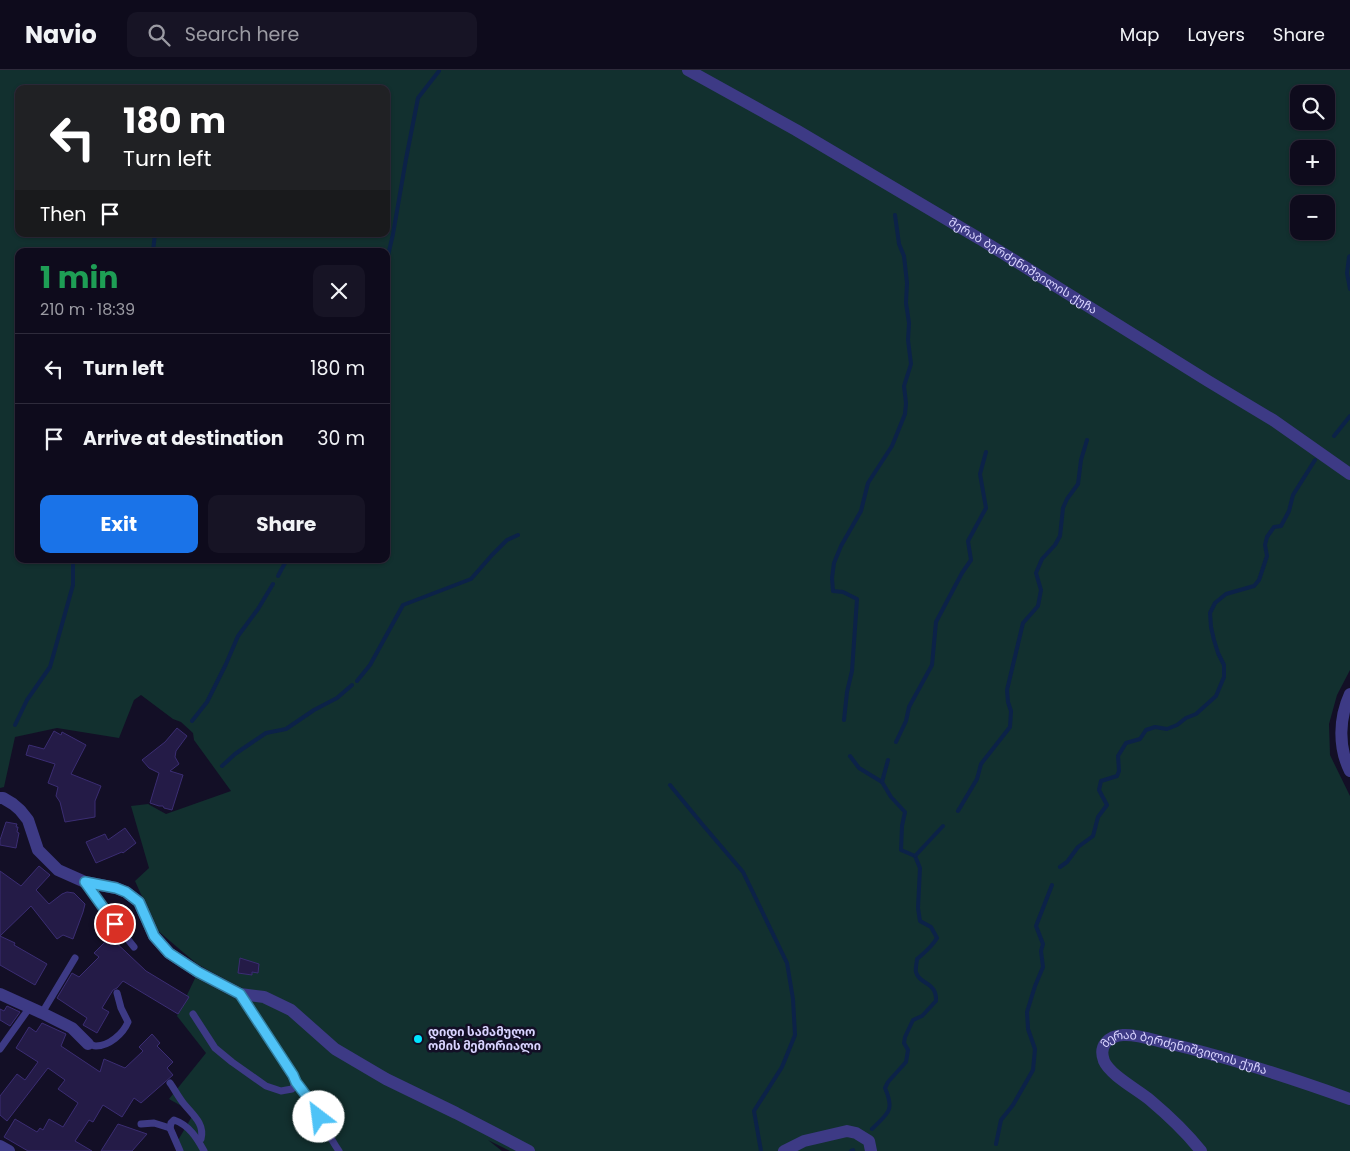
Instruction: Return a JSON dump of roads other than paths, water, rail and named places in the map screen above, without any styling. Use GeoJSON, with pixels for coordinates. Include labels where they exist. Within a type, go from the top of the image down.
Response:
{"type":"FeatureCollection","features":[{"type":"Feature","properties":{"kind":"street","name":"მერაბ ბერძენიშვილის ქუჩა"},"geometry":{"type":"LineString","coordinates":[[688,70],[796,130],[980,239],[1273,420],[1350,474]]}},
{"type":"Feature","properties":{"kind":"street"},"geometry":{"type":"LineString","coordinates":[[1350,694],[1345,707],[1341,736],[1343,752],[1350,771]]}},
{"type":"Feature","properties":{"kind":"street"},"geometry":{"type":"LineString","coordinates":[[0,798],[3,798],[20,810],[28,820],[38,850],[58,870],[85,882],[116,888],[126,892],[139,902],[154,936],[169,953],[198,972],[240,994],[264,998],[291,1010],[342,1053],[386,1079],[465,1117],[529,1151]]}},
{"type":"Feature","properties":{"kind":"street"},"geometry":{"type":"LineString","coordinates":[[0,994],[72,1028],[88,1044]]}},
{"type":"Feature","properties":{"kind":"street","name":"მერაბ ბერძენიშვილის ქუჩა"},"geometry":{"type":"LineString","coordinates":[[1202,1151],[1184,1130],[1148,1098],[1112,1071],[1104,1060],[1103,1052],[1108,1039],[1122,1035],[1132,1035],[1181,1046],[1264,1070],[1350,1099]]}},
{"type":"Feature","properties":{"kind":"street"},"geometry":{"type":"LineString","coordinates":[[784,1151],[804,1141],[847,1130],[856,1133],[868,1141],[871,1151]]}},
{"type":"Feature","properties":{"kind":"street"},"geometry":{"type":"LineString","coordinates":[[0,1146],[9,1151]]}},
{"type":"Feature","properties":{"kind":"lane"},"geometry":{"type":"LineString","coordinates":[[85,882],[134,948]]}},
{"type":"Feature","properties":{"kind":"lane"},"geometry":{"type":"LineString","coordinates":[[42,1013],[75,958]]}},
{"type":"Feature","properties":{"kind":"lane"},"geometry":{"type":"LineString","coordinates":[[88,1044],[96,1046],[110,1042],[126,1026],[128,1022],[120,1008],[117,993]]}},
{"type":"Feature","properties":{"kind":"lane"},"geometry":{"type":"LineString","coordinates":[[240,994],[308,1098],[339,1151]]}},
{"type":"Feature","properties":{"kind":"lane"},"geometry":{"type":"LineString","coordinates":[[0,1050],[30,1007]]}},
{"type":"Feature","properties":{"kind":"lane"},"geometry":{"type":"LineString","coordinates":[[193,1014],[215,1048],[266,1086],[282,1091],[292,1089],[296,1082]]}},
{"type":"Feature","properties":{"kind":"lane"},"geometry":{"type":"LineString","coordinates":[[170,1084],[197,1118],[202,1128],[202,1137],[198,1140]]}},
{"type":"Feature","properties":{"kind":"lane"},"geometry":{"type":"LineString","coordinates":[[180,1151],[170,1128],[174,1120],[188,1129],[198,1140],[204,1151]]}},
{"type":"Feature","properties":{"kind":"lane"},"geometry":{"type":"LineString","coordinates":[[141,1124],[154,1124],[170,1128]]}},
{"type":"Feature","properties":{"kind":"waterway"},"geometry":{"type":"LineString","coordinates":[[390,248],[418,98],[439,71]]}},
{"type":"Feature","properties":{"kind":"waterway"},"geometry":{"type":"LineString","coordinates":[[844,720],[847,692],[852,671],[857,599],[843,592],[833,591],[834,563],[841,546],[861,511],[868,483],[892,446],[905,414],[904,386],[911,364],[906,303],[907,283],[904,256],[899,244],[895,215]]}},
{"type":"Feature","properties":{"kind":"waterway"},"geometry":{"type":"LineString","coordinates":[[153,248],[155,237]]}},
{"type":"Feature","properties":{"kind":"waterway"},"geometry":{"type":"LineString","coordinates":[[1350,256],[1347,273],[1350,289]]}},
{"type":"Feature","properties":{"kind":"waterway"},"geometry":{"type":"LineString","coordinates":[[1334,436],[1350,416]]}},
{"type":"Feature","properties":{"kind":"waterway"},"geometry":{"type":"LineString","coordinates":[[958,811],[977,779],[981,764],[1010,727],[1011,711],[1007,690],[1023,623],[1038,606],[1041,590],[1036,573],[1042,559],[1055,545],[1060,536],[1063,508],[1078,484],[1081,460],[1087,440]]}},
{"type":"Feature","properties":{"kind":"waterway"},"geometry":{"type":"LineString","coordinates":[[896,742],[906,721],[909,707],[932,665],[936,622],[971,560],[968,541],[986,508],[980,474],[986,452]]}},
{"type":"Feature","properties":{"kind":"waterway"},"geometry":{"type":"LineString","coordinates":[[1060,867],[1067,862],[1078,847],[1093,836],[1098,817],[1107,805],[1099,790],[1101,781],[1117,776],[1119,771],[1118,756],[1126,743],[1140,739],[1146,730],[1155,727],[1167,729],[1177,725],[1186,718],[1196,714],[1216,696],[1224,677],[1224,665],[1214,640],[1210,613],[1215,603],[1226,594],[1254,586],[1259,580],[1267,556],[1265,545],[1267,537],[1274,527],[1281,526],[1289,511],[1293,495],[1315,460]]}},
{"type":"Feature","properties":{"kind":"waterway"},"geometry":{"type":"LineString","coordinates":[[357,681],[370,665],[403,605],[471,579],[507,540],[518,535]]}},
{"type":"Feature","properties":{"kind":"waterway"},"geometry":{"type":"LineString","coordinates":[[15,725],[27,700],[50,667],[73,585],[73,563]]}},
{"type":"Feature","properties":{"kind":"waterway"},"geometry":{"type":"LineString","coordinates":[[278,576],[285,563]]}},
{"type":"Feature","properties":{"kind":"waterway"},"geometry":{"type":"LineString","coordinates":[[192,721],[207,702],[238,636],[258,609],[273,584]]}},
{"type":"Feature","properties":{"kind":"waterway"},"geometry":{"type":"LineString","coordinates":[[222,766],[235,754],[266,733],[286,729],[314,710],[337,698],[352,685]]}},
{"type":"Feature","properties":{"kind":"waterway"},"geometry":{"type":"LineString","coordinates":[[850,756],[859,768],[882,782],[891,797],[905,812],[902,826],[901,850],[915,856],[920,868],[918,908],[920,921],[931,927],[937,938],[917,959],[916,969],[918,976],[934,990],[936,1001],[922,1016],[913,1020],[905,1037],[904,1043],[908,1050],[906,1062],[885,1088],[890,1107],[886,1115],[872,1129]]}},
{"type":"Feature","properties":{"kind":"waterway"},"geometry":{"type":"LineString","coordinates":[[882,782],[888,760]]}},
{"type":"Feature","properties":{"kind":"waterway"},"geometry":{"type":"LineString","coordinates":[[670,785],[743,872],[787,963],[793,999],[795,1035],[782,1067],[754,1111],[761,1151]]}},
{"type":"Feature","properties":{"kind":"waterway"},"geometry":{"type":"LineString","coordinates":[[915,856],[943,826]]}},
{"type":"Feature","properties":{"kind":"waterway"},"geometry":{"type":"LineString","coordinates":[[996,1144],[1001,1120],[1013,1105],[1033,1070],[1035,1049],[1028,1029],[1027,1012],[1043,967],[1041,951],[1043,944],[1036,926],[1052,885]]}},
{"type":"Feature","properties":{"kind":"place","name":"დიდი სამამულო ომის მემორიალი"},"geometry":{"type":"Point","coordinates":[418,1039]}}]}
